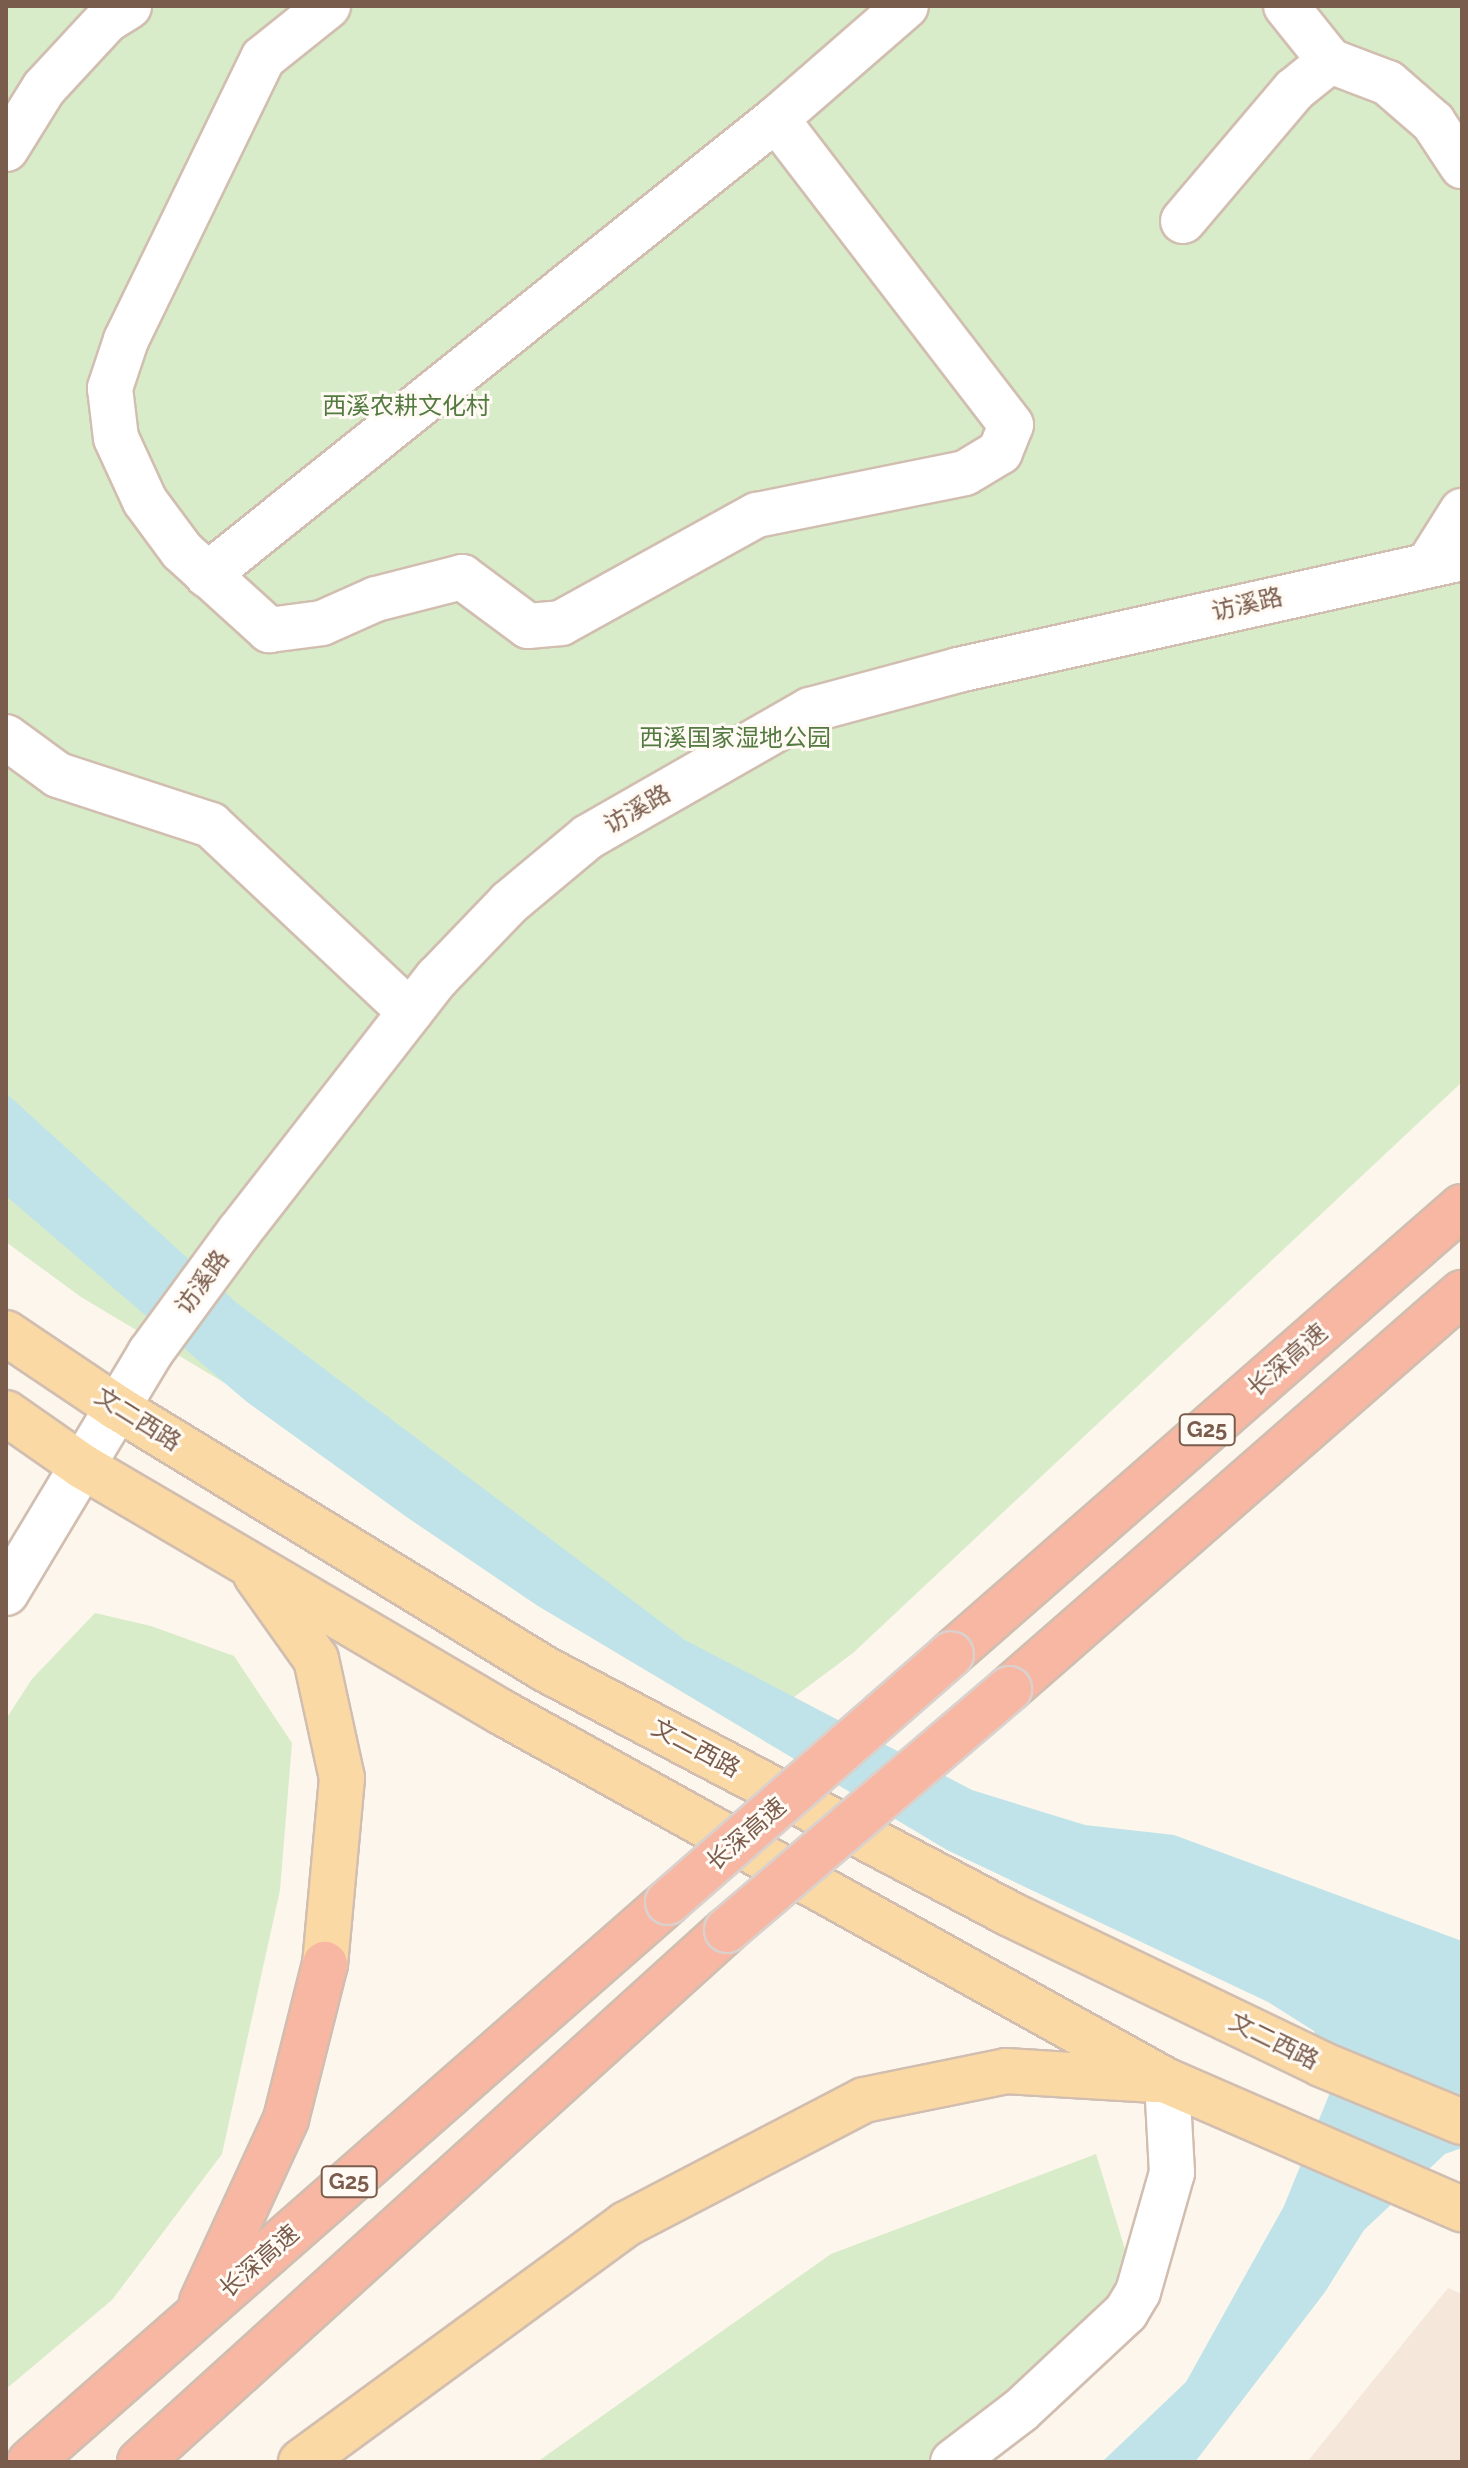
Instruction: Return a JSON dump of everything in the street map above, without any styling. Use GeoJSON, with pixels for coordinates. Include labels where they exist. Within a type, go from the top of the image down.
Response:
{"type":"FeatureCollection","features":[{"type":"Feature","properties":{"kind":"highway","name":"长深高速"},"geometry":{"type":"LineString","coordinates":[[30,2462],[1462,1207]]}},
{"type":"Feature","properties":{"kind":"highway","name":"G25"},"geometry":{"type":"LineString","coordinates":[[140,2462],[727,1930],[1009,1689],[1462,1293]]}},
{"type":"Feature","properties":{"kind":"highway"},"geometry":{"type":"LineString","coordinates":[[196,2316],[286,2119],[325,1964]]}},
{"type":"Feature","properties":{"kind":"main road","name":"文二西路"},"geometry":{"type":"LineString","coordinates":[[6,1333],[116,1407],[545,1669],[1010,1914],[1321,2064],[1462,2122]]}},
{"type":"Feature","properties":{"kind":"main road"},"geometry":{"type":"LineString","coordinates":[[6,1413],[82,1466],[503,1713],[1167,2081],[1462,2209]]}},
{"type":"Feature","properties":{"kind":"main road"},"geometry":{"type":"LineString","coordinates":[[245,1560],[316,1659],[342,1778],[325,1964]]}},
{"type":"Feature","properties":{"kind":"main road"},"geometry":{"type":"LineString","coordinates":[[301,2462],[626,2224],[864,2100],[1006,2071],[1167,2081]]}},
{"type":"Feature","properties":{"kind":"street"},"geometry":{"type":"LineString","coordinates":[[6,149],[44,88],[107,20],[129,6]]}},
{"type":"Feature","properties":{"kind":"street"},"geometry":{"type":"LineString","coordinates":[[328,6],[263,58],[126,340],[110,388],[116,438],[145,501],[207,575],[269,630],[322,623],[376,599],[462,577],[528,626],[561,623],[757,515],[965,473],[1000,452],[1011,425],[776,119]]}},
{"type":"Feature","properties":{"kind":"street"},"geometry":{"type":"LineString","coordinates":[[207,575],[776,119],[906,6]]}},
{"type":"Feature","properties":{"kind":"street"},"geometry":{"type":"LineString","coordinates":[[1286,6],[1330,61],[1388,83],[1433,122],[1462,166]]}},
{"type":"Feature","properties":{"kind":"street"},"geometry":{"type":"LineString","coordinates":[[1183,221],[1294,90],[1330,61]]}},
{"type":"Feature","properties":{"kind":"street"},"geometry":{"type":"LineString","coordinates":[[1445,561],[1462,511]]}},
{"type":"Feature","properties":{"kind":"street","name":"访溪路"},"geometry":{"type":"LineString","coordinates":[[6,1593],[150,1353],[239,1232],[410,1012],[510,902],[588,837],[810,710],[958,670],[1445,561]]}},
{"type":"Feature","properties":{"kind":"street"},"geometry":{"type":"LineString","coordinates":[[6,737],[58,775],[211,825],[410,1012]]}},
{"type":"Feature","properties":{"kind":"street"},"geometry":{"type":"LineString","coordinates":[[953,2462],[1020,2411],[1126,2312],[1138,2292],[1172,2173],[1167,2081]]}},
{"type":"Feature","properties":{"kind":"shaded area"},"geometry":{"type":"Polygon","coordinates":[[[1448,2288],[1462,2294],[1462,2462],[1307,2462],[1448,2288]]]}},
{"type":"Feature","properties":{"kind":"green space","name":"西溪国家湿地公园"},"geometry":{"type":"Polygon","coordinates":[[[6,6],[1462,6],[1462,1082],[853,1653],[774,1712],[81,1297],[6,1242],[6,6]]]}},
{"type":"Feature","properties":{"kind":"green space"},"geometry":{"type":"Polygon","coordinates":[[[95,1613],[151,1626],[234,1656],[292,1743],[280,1890],[222,2154],[112,2300],[6,2389],[6,1719],[32,1679],[95,1613]]]}},
{"type":"Feature","properties":{"kind":"green space"},"geometry":{"type":"Polygon","coordinates":[[[1096,2154],[1138,2292],[955,2462],[537,2462],[831,2254],[1096,2154]]]}},
{"type":"Feature","properties":{"kind":"water"},"geometry":{"type":"Polygon","coordinates":[[[6,1093],[238,1304],[685,1640],[972,1790],[1085,1825],[1174,1835],[1462,1941],[1462,2148],[1445,2154],[1364,2230],[1325,2292],[1195,2462],[1102,2462],[1186,2382],[1284,2206],[1333,2085],[1314,2031],[1268,2002],[947,1850],[538,1606],[408,1518],[247,1402],[6,1196],[6,1093]]]}},
{"type":"Feature","properties":{"kind":"park label","name":"西溪农耕文化村"},"geometry":{"type":"Point","coordinates":[406,406]}}]}
